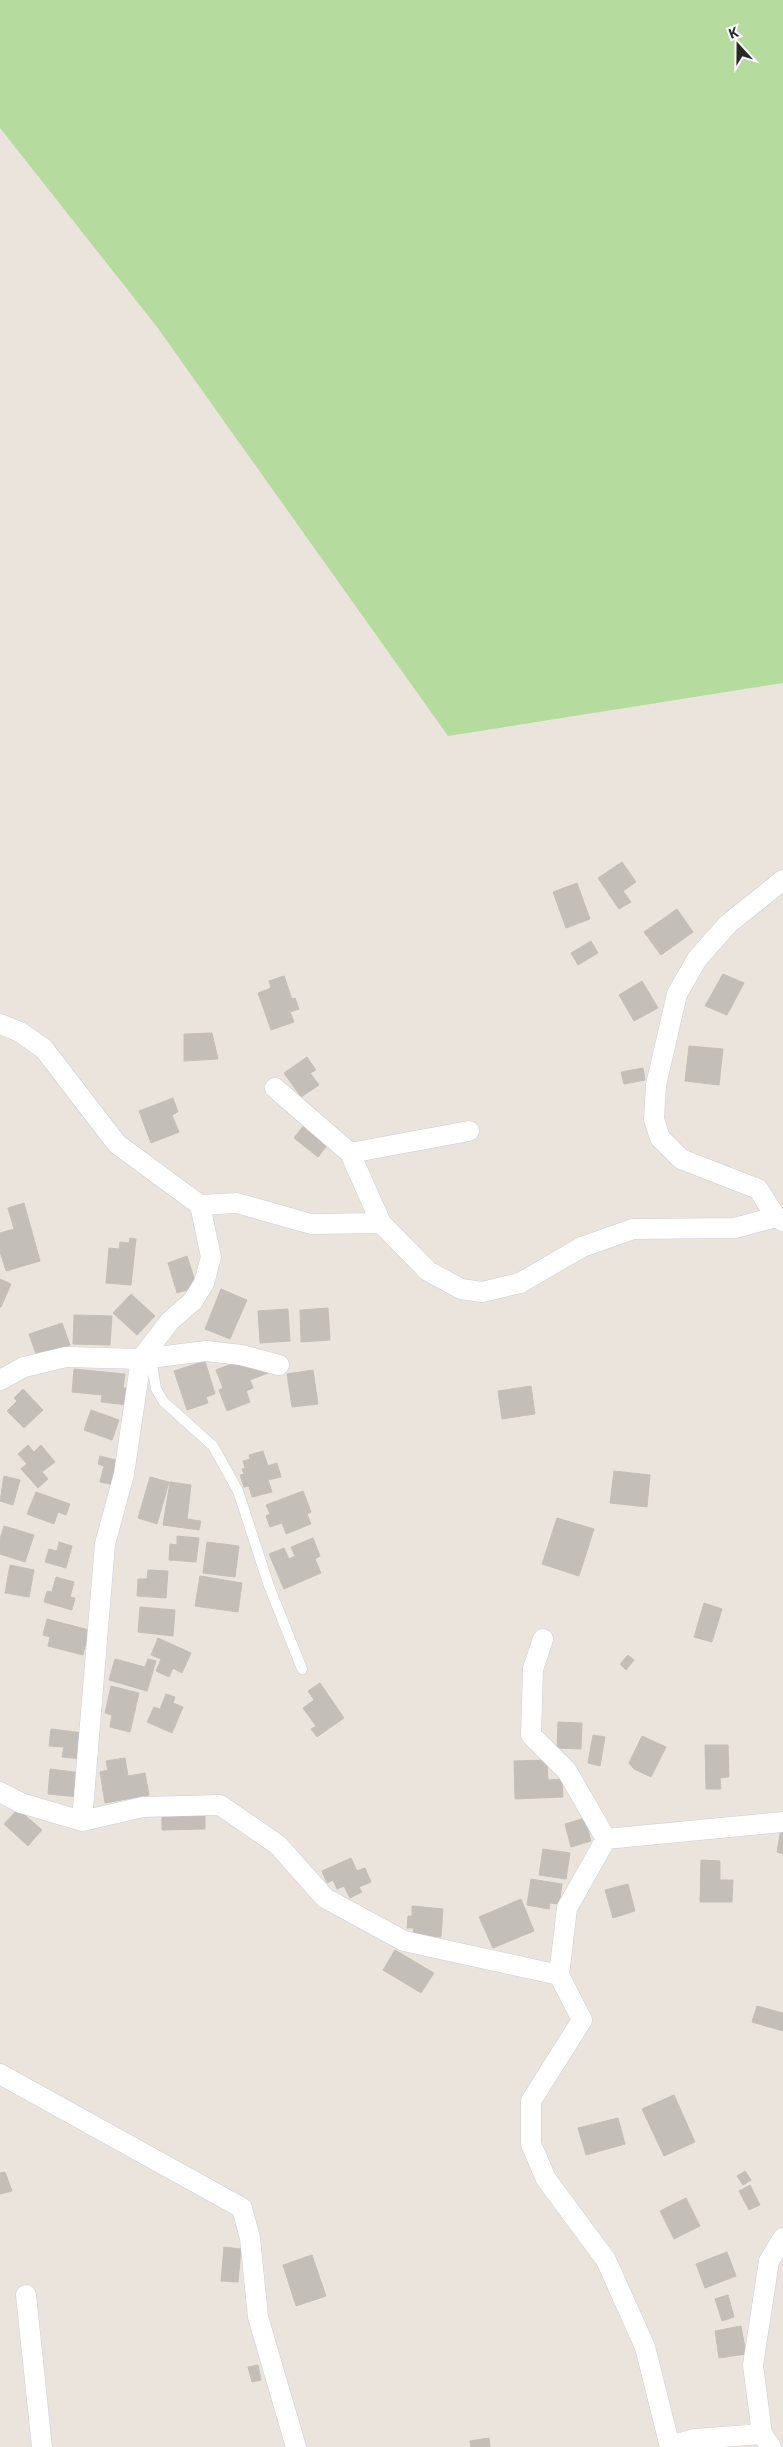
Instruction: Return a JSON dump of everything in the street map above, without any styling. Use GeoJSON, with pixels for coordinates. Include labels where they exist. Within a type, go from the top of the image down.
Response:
{"type":"FeatureCollection","features":[{"type":"Feature","properties":{"kind":"street"},"geometry":{"type":"LineString","coordinates":[[276,1088],[350,1153],[382,1223],[428,1271],[461,1289],[482,1292],[520,1283],[582,1247],[633,1229],[735,1228],[780,1219],[758,1189],[682,1159],[660,1138],[654,1119],[656,1085],[677,994],[696,959],[728,924],[783,880]]}},
{"type":"Feature","properties":{"kind":"street"},"geometry":{"type":"LineString","coordinates":[[0,1024],[20,1032],[44,1049],[117,1144],[200,1205],[237,1203],[311,1224],[382,1223]]}},
{"type":"Feature","properties":{"kind":"street"},"geometry":{"type":"LineString","coordinates":[[350,1153],[469,1131]]}},
{"type":"Feature","properties":{"kind":"street"},"geometry":{"type":"LineString","coordinates":[[82,1822],[105,1544],[124,1474],[146,1359],[170,1321],[193,1300],[204,1284],[211,1257],[200,1205]]}},
{"type":"Feature","properties":{"kind":"street"},"geometry":{"type":"LineString","coordinates":[[0,1380],[24,1368],[66,1357],[146,1359],[206,1351],[241,1355],[279,1364]]}},
{"type":"Feature","properties":{"kind":"street"},"geometry":{"type":"LineString","coordinates":[[543,1639],[533,1669],[531,1735],[568,1771],[606,1839]]}},
{"type":"Feature","properties":{"kind":"street"},"geometry":{"type":"LineString","coordinates":[[0,1792],[21,1803],[82,1822],[143,1807],[220,1805],[278,1845],[325,1898],[404,1941],[559,1975]]}},
{"type":"Feature","properties":{"kind":"street"},"geometry":{"type":"LineString","coordinates":[[606,1839],[783,1822]]}},
{"type":"Feature","properties":{"kind":"street"},"geometry":{"type":"LineString","coordinates":[[606,1839],[567,1908],[559,1975],[582,2020],[531,2101],[531,2144],[546,2178],[606,2260],[645,2347],[670,2446],[695,2439],[766,2441],[753,2365],[769,2261],[783,2238]]}},
{"type":"Feature","properties":{"kind":"street"},"geometry":{"type":"LineString","coordinates":[[0,2074],[242,2208],[250,2238],[258,2317],[296,2447]]}},
{"type":"Feature","properties":{"kind":"street"},"geometry":{"type":"LineString","coordinates":[[26,2295],[42,2447]]}},
{"type":"Feature","properties":{"kind":"lane"},"geometry":{"type":"LineString","coordinates":[[146,1359],[156,1389],[164,1402],[213,1446],[238,1491],[269,1586],[302,1669]]}},
{"type":"Feature","properties":{"kind":"green space"},"geometry":{"type":"Polygon","coordinates":[[[0,0],[783,0],[783,683],[448,736],[157,327],[0,128],[0,0]]]}},
{"type":"Feature","properties":{"kind":"building"},"geometry":{"type":"Polygon","coordinates":[[[622,862],[636,882],[623,891],[631,902],[619,909],[598,878],[622,862]]]}},
{"type":"Feature","properties":{"kind":"building"},"geometry":{"type":"Polygon","coordinates":[[[577,883],[590,919],[566,928],[553,892],[577,883]]]}},
{"type":"Feature","properties":{"kind":"building"},"geometry":{"type":"Polygon","coordinates":[[[677,909],[693,932],[661,955],[644,932],[677,909]]]}},
{"type":"Feature","properties":{"kind":"building"},"geometry":{"type":"Polygon","coordinates":[[[591,941],[598,953],[578,965],[571,953],[591,941]]]}},
{"type":"Feature","properties":{"kind":"building"},"geometry":{"type":"Polygon","coordinates":[[[723,974],[744,983],[727,1015],[705,1006],[723,974]]]}},
{"type":"Feature","properties":{"kind":"building"},"geometry":{"type":"Polygon","coordinates":[[[284,976],[292,999],[295,998],[299,1009],[290,1012],[294,1022],[271,1030],[258,993],[271,988],[269,981],[284,976]]]}},
{"type":"Feature","properties":{"kind":"building"},"geometry":{"type":"Polygon","coordinates":[[[642,981],[658,1008],[634,1021],[619,995],[642,981]]]}},
{"type":"Feature","properties":{"kind":"building"},"geometry":{"type":"Polygon","coordinates":[[[212,1033],[218,1059],[184,1061],[184,1034],[212,1033]]]}},
{"type":"Feature","properties":{"kind":"building"},"geometry":{"type":"Polygon","coordinates":[[[689,1046],[723,1049],[719,1085],[685,1081],[689,1046]]]}},
{"type":"Feature","properties":{"kind":"building"},"geometry":{"type":"Polygon","coordinates":[[[307,1057],[316,1070],[310,1073],[319,1085],[301,1097],[284,1073],[307,1057]]]}},
{"type":"Feature","properties":{"kind":"building"},"geometry":{"type":"Polygon","coordinates":[[[643,1068],[645,1080],[624,1084],[621,1072],[643,1068]]]}},
{"type":"Feature","properties":{"kind":"building"},"geometry":{"type":"Polygon","coordinates":[[[173,1098],[178,1112],[172,1115],[179,1132],[151,1143],[139,1111],[173,1098]]]}},
{"type":"Feature","properties":{"kind":"building"},"geometry":{"type":"Polygon","coordinates":[[[305,1124],[329,1143],[318,1157],[294,1138],[305,1124]]]}},
{"type":"Feature","properties":{"kind":"building"},"geometry":{"type":"Polygon","coordinates":[[[24,1203],[40,1261],[6,1271],[0,1251],[0,1233],[14,1229],[8,1208],[24,1203]]]}},
{"type":"Feature","properties":{"kind":"building"},"geometry":{"type":"Polygon","coordinates":[[[130,1238],[136,1239],[131,1285],[106,1283],[109,1248],[119,1249],[120,1242],[129,1243],[130,1238]]]}},
{"type":"Feature","properties":{"kind":"building"},"geometry":{"type":"Polygon","coordinates":[[[187,1256],[197,1287],[177,1293],[168,1263],[187,1256]]]}},
{"type":"Feature","properties":{"kind":"building"},"geometry":{"type":"Polygon","coordinates":[[[0,1279],[11,1284],[1,1307],[0,1307],[0,1279]]]}},
{"type":"Feature","properties":{"kind":"building"},"geometry":{"type":"Polygon","coordinates":[[[221,1289],[247,1300],[230,1339],[205,1329],[221,1289]]]}},
{"type":"Feature","properties":{"kind":"building"},"geometry":{"type":"Polygon","coordinates":[[[131,1294],[155,1316],[137,1335],[113,1313],[131,1294]]]}},
{"type":"Feature","properties":{"kind":"building"},"geometry":{"type":"Polygon","coordinates":[[[328,1308],[330,1340],[301,1342],[300,1310],[328,1308]]]}},
{"type":"Feature","properties":{"kind":"building"},"geometry":{"type":"Polygon","coordinates":[[[288,1309],[290,1341],[260,1343],[258,1311],[288,1309]]]}},
{"type":"Feature","properties":{"kind":"building"},"geometry":{"type":"Polygon","coordinates":[[[74,1315],[112,1316],[110,1345],[73,1344],[74,1315]]]}},
{"type":"Feature","properties":{"kind":"building"},"geometry":{"type":"Polygon","coordinates":[[[62,1323],[70,1345],[37,1357],[29,1334],[62,1323]]]}},
{"type":"Feature","properties":{"kind":"building"},"geometry":{"type":"Polygon","coordinates":[[[242,1360],[273,1371],[250,1380],[253,1388],[246,1391],[250,1402],[227,1411],[219,1390],[223,1388],[216,1370],[242,1360]]]}},
{"type":"Feature","properties":{"kind":"building"},"geometry":{"type":"Polygon","coordinates":[[[205,1361],[215,1394],[206,1397],[208,1403],[187,1410],[174,1371],[205,1361]]]}},
{"type":"Feature","properties":{"kind":"building"},"geometry":{"type":"Polygon","coordinates":[[[74,1369],[125,1374],[123,1388],[129,1388],[128,1405],[101,1402],[102,1395],[72,1392],[74,1369]]]}},
{"type":"Feature","properties":{"kind":"building"},"geometry":{"type":"Polygon","coordinates":[[[313,1370],[318,1404],[292,1407],[287,1374],[313,1370]]]}},
{"type":"Feature","properties":{"kind":"building"},"geometry":{"type":"Polygon","coordinates":[[[531,1386],[535,1414],[502,1419],[498,1391],[531,1386]]]}},
{"type":"Feature","properties":{"kind":"building"},"geometry":{"type":"Polygon","coordinates":[[[23,1389],[43,1410],[24,1428],[7,1411],[17,1401],[14,1398],[23,1389]]]}},
{"type":"Feature","properties":{"kind":"building"},"geometry":{"type":"Polygon","coordinates":[[[91,1410],[119,1420],[112,1440],[84,1430],[91,1410]]]}},
{"type":"Feature","properties":{"kind":"building"},"geometry":{"type":"Polygon","coordinates":[[[28,1445],[34,1452],[41,1445],[55,1462],[42,1472],[48,1479],[38,1488],[21,1469],[27,1464],[18,1454],[28,1445]]]}},
{"type":"Feature","properties":{"kind":"building"},"geometry":{"type":"Polygon","coordinates":[[[263,1451],[268,1466],[277,1463],[281,1477],[268,1480],[272,1492],[252,1497],[249,1486],[244,1487],[240,1475],[244,1474],[242,1469],[245,1468],[243,1461],[250,1459],[249,1455],[263,1451]]]}},
{"type":"Feature","properties":{"kind":"building"},"geometry":{"type":"Polygon","coordinates":[[[100,1456],[120,1461],[115,1485],[100,1482],[104,1466],[98,1464],[100,1456]]]}},
{"type":"Feature","properties":{"kind":"building"},"geometry":{"type":"Polygon","coordinates":[[[614,1471],[650,1475],[647,1507],[610,1503],[614,1471]]]}},
{"type":"Feature","properties":{"kind":"building"},"geometry":{"type":"Polygon","coordinates":[[[4,1476],[20,1480],[13,1505],[0,1501],[4,1476]]]}},
{"type":"Feature","properties":{"kind":"building"},"geometry":{"type":"Polygon","coordinates":[[[150,1477],[169,1482],[157,1524],[138,1518],[150,1477]]]}},
{"type":"Feature","properties":{"kind":"building"},"geometry":{"type":"Polygon","coordinates":[[[170,1482],[191,1485],[187,1519],[201,1521],[199,1530],[163,1525],[170,1482]]]}},
{"type":"Feature","properties":{"kind":"building"},"geometry":{"type":"Polygon","coordinates":[[[303,1491],[311,1512],[307,1514],[311,1524],[286,1534],[282,1523],[270,1527],[266,1516],[270,1514],[266,1505],[303,1491]]]}},
{"type":"Feature","properties":{"kind":"building"},"geometry":{"type":"Polygon","coordinates":[[[36,1492],[70,1504],[66,1515],[58,1512],[54,1524],[27,1514],[36,1492]]]}},
{"type":"Feature","properties":{"kind":"building"},"geometry":{"type":"Polygon","coordinates":[[[557,1518],[594,1529],[579,1576],[542,1564],[557,1518]]]}},
{"type":"Feature","properties":{"kind":"building"},"geometry":{"type":"Polygon","coordinates":[[[4,1526],[34,1535],[25,1562],[0,1554],[0,1539],[4,1526]]]}},
{"type":"Feature","properties":{"kind":"building"},"geometry":{"type":"Polygon","coordinates":[[[177,1536],[199,1538],[196,1562],[169,1560],[170,1544],[177,1545],[177,1536]]]}},
{"type":"Feature","properties":{"kind":"building"},"geometry":{"type":"Polygon","coordinates":[[[313,1538],[320,1556],[315,1559],[321,1573],[284,1589],[269,1554],[284,1548],[289,1559],[295,1556],[291,1547],[313,1538]]]}},
{"type":"Feature","properties":{"kind":"building"},"geometry":{"type":"Polygon","coordinates":[[[59,1542],[72,1546],[66,1568],[45,1562],[49,1549],[57,1551],[59,1542]]]}},
{"type":"Feature","properties":{"kind":"building"},"geometry":{"type":"Polygon","coordinates":[[[207,1542],[239,1546],[235,1577],[203,1573],[207,1542]]]}},
{"type":"Feature","properties":{"kind":"building"},"geometry":{"type":"Polygon","coordinates":[[[10,1565],[34,1570],[29,1597],[5,1593],[10,1565]]]}},
{"type":"Feature","properties":{"kind":"building"},"geometry":{"type":"Polygon","coordinates":[[[148,1570],[168,1571],[166,1598],[137,1596],[138,1579],[147,1579],[148,1570]]]}},
{"type":"Feature","properties":{"kind":"building"},"geometry":{"type":"Polygon","coordinates":[[[200,1576],[242,1583],[238,1612],[195,1606],[200,1576]]]}},
{"type":"Feature","properties":{"kind":"building"},"geometry":{"type":"Polygon","coordinates":[[[56,1577],[74,1582],[70,1597],[75,1598],[72,1610],[44,1602],[47,1591],[52,1592],[56,1577]]]}},
{"type":"Feature","properties":{"kind":"building"},"geometry":{"type":"Polygon","coordinates":[[[704,1603],[722,1609],[712,1642],[694,1637],[704,1603]]]}},
{"type":"Feature","properties":{"kind":"building"},"geometry":{"type":"Polygon","coordinates":[[[140,1607],[175,1610],[173,1636],[138,1632],[140,1607]]]}},
{"type":"Feature","properties":{"kind":"building"},"geometry":{"type":"Polygon","coordinates":[[[47,1619],[89,1630],[83,1655],[48,1646],[50,1637],[43,1635],[47,1619]]]}},
{"type":"Feature","properties":{"kind":"building"},"geometry":{"type":"Polygon","coordinates":[[[158,1638],[191,1653],[182,1673],[173,1668],[169,1677],[156,1671],[161,1659],[151,1655],[158,1638]]]}},
{"type":"Feature","properties":{"kind":"building"},"geometry":{"type":"Polygon","coordinates":[[[628,1655],[634,1660],[626,1670],[620,1664],[628,1655]]]}},
{"type":"Feature","properties":{"kind":"building"},"geometry":{"type":"Polygon","coordinates":[[[115,1659],[145,1667],[148,1659],[156,1661],[147,1691],[109,1680],[115,1659]]]}},
{"type":"Feature","properties":{"kind":"building"},"geometry":{"type":"Polygon","coordinates":[[[320,1683],[344,1718],[317,1737],[311,1729],[316,1726],[303,1708],[314,1700],[308,1691],[320,1683]]]}},
{"type":"Feature","properties":{"kind":"building"},"geometry":{"type":"Polygon","coordinates":[[[111,1686],[139,1693],[130,1732],[110,1727],[112,1715],[105,1713],[111,1686]]]}},
{"type":"Feature","properties":{"kind":"building"},"geometry":{"type":"Polygon","coordinates":[[[166,1694],[175,1697],[173,1703],[183,1707],[172,1733],[147,1722],[154,1707],[160,1709],[166,1694]]]}},
{"type":"Feature","properties":{"kind":"building"},"geometry":{"type":"Polygon","coordinates":[[[558,1722],[582,1723],[581,1749],[557,1748],[558,1722]]]}},
{"type":"Feature","properties":{"kind":"building"},"geometry":{"type":"Polygon","coordinates":[[[51,1729],[84,1733],[82,1759],[62,1757],[64,1747],[49,1746],[51,1729]]]}},
{"type":"Feature","properties":{"kind":"building"},"geometry":{"type":"Polygon","coordinates":[[[593,1735],[605,1737],[600,1766],[588,1763],[593,1735]]]}},
{"type":"Feature","properties":{"kind":"building"},"geometry":{"type":"Polygon","coordinates":[[[642,1736],[666,1747],[651,1777],[634,1769],[629,1763],[642,1736]]]}},
{"type":"Feature","properties":{"kind":"building"},"geometry":{"type":"Polygon","coordinates":[[[705,1745],[728,1745],[729,1777],[720,1778],[721,1789],[706,1789],[705,1745]]]}},
{"type":"Feature","properties":{"kind":"building"},"geometry":{"type":"Polygon","coordinates":[[[125,1758],[128,1776],[145,1773],[149,1795],[105,1803],[100,1772],[108,1770],[106,1761],[125,1758]]]}},
{"type":"Feature","properties":{"kind":"building"},"geometry":{"type":"Polygon","coordinates":[[[547,1760],[548,1780],[562,1779],[563,1797],[515,1799],[514,1761],[547,1760]]]}},
{"type":"Feature","properties":{"kind":"building"},"geometry":{"type":"Polygon","coordinates":[[[50,1769],[81,1773],[78,1797],[48,1794],[50,1769]]]}},
{"type":"Feature","properties":{"kind":"building"},"geometry":{"type":"Polygon","coordinates":[[[18,1809],[42,1830],[28,1846],[4,1824],[18,1809]]]}},
{"type":"Feature","properties":{"kind":"building"},"geometry":{"type":"Polygon","coordinates":[[[205,1815],[205,1829],[162,1830],[162,1816],[205,1815]]]}},
{"type":"Feature","properties":{"kind":"building"},"geometry":{"type":"Polygon","coordinates":[[[585,1818],[591,1841],[571,1847],[565,1824],[585,1818]]]}},
{"type":"Feature","properties":{"kind":"building"},"geometry":{"type":"Polygon","coordinates":[[[781,1828],[783,1829],[783,1854],[777,1852],[781,1828]]]}},
{"type":"Feature","properties":{"kind":"building"},"geometry":{"type":"Polygon","coordinates":[[[543,1849],[570,1853],[566,1879],[539,1875],[543,1849]]]}},
{"type":"Feature","properties":{"kind":"building"},"geometry":{"type":"Polygon","coordinates":[[[351,1858],[357,1871],[365,1868],[371,1882],[359,1887],[362,1892],[350,1898],[344,1886],[337,1889],[333,1880],[327,1883],[322,1871],[351,1858]]]}},
{"type":"Feature","properties":{"kind":"building"},"geometry":{"type":"Polygon","coordinates":[[[701,1860],[720,1861],[720,1880],[733,1880],[732,1902],[700,1902],[701,1860]]]}},
{"type":"Feature","properties":{"kind":"building"},"geometry":{"type":"Polygon","coordinates":[[[531,1879],[562,1884],[559,1904],[550,1903],[549,1909],[527,1905],[531,1879]]]}},
{"type":"Feature","properties":{"kind":"building"},"geometry":{"type":"Polygon","coordinates":[[[628,1884],[635,1911],[613,1918],[605,1890],[628,1884]]]}},
{"type":"Feature","properties":{"kind":"building"},"geometry":{"type":"Polygon","coordinates":[[[521,1899],[534,1931],[493,1948],[479,1917],[521,1899]]]}},
{"type":"Feature","properties":{"kind":"building"},"geometry":{"type":"Polygon","coordinates":[[[412,1906],[443,1909],[441,1937],[413,1935],[414,1928],[407,1928],[408,1916],[412,1916],[412,1906]]]}},
{"type":"Feature","properties":{"kind":"building"},"geometry":{"type":"Polygon","coordinates":[[[395,1950],[434,1973],[421,1993],[383,1970],[395,1950]]]}},
{"type":"Feature","properties":{"kind":"building"},"geometry":{"type":"Polygon","coordinates":[[[757,2006],[783,2013],[783,2031],[752,2022],[757,2006]]]}},
{"type":"Feature","properties":{"kind":"building"},"geometry":{"type":"Polygon","coordinates":[[[674,2095],[695,2142],[664,2156],[642,2109],[674,2095]]]}},
{"type":"Feature","properties":{"kind":"building"},"geometry":{"type":"Polygon","coordinates":[[[618,2118],[625,2144],[586,2155],[578,2128],[618,2118]]]}},
{"type":"Feature","properties":{"kind":"building"},"geometry":{"type":"Polygon","coordinates":[[[745,2171],[751,2180],[743,2185],[737,2176],[745,2171]]]}},
{"type":"Feature","properties":{"kind":"building"},"geometry":{"type":"Polygon","coordinates":[[[5,2172],[12,2191],[0,2194],[0,2173],[5,2172]]]}},
{"type":"Feature","properties":{"kind":"building"},"geometry":{"type":"Polygon","coordinates":[[[750,2185],[760,2205],[749,2210],[739,2191],[750,2185]]]}},
{"type":"Feature","properties":{"kind":"building"},"geometry":{"type":"Polygon","coordinates":[[[686,2198],[700,2226],[674,2239],[660,2211],[686,2198]]]}},
{"type":"Feature","properties":{"kind":"building"},"geometry":{"type":"Polygon","coordinates":[[[224,2247],[241,2249],[238,2282],[221,2281],[224,2247]]]}},
{"type":"Feature","properties":{"kind":"building"},"geometry":{"type":"Polygon","coordinates":[[[727,2252],[736,2276],[705,2288],[696,2264],[727,2252]]]}},
{"type":"Feature","properties":{"kind":"building"},"geometry":{"type":"Polygon","coordinates":[[[312,2255],[326,2296],[296,2306],[283,2265],[312,2255]]]}},
{"type":"Feature","properties":{"kind":"building"},"geometry":{"type":"Polygon","coordinates":[[[728,2295],[734,2317],[722,2321],[715,2299],[728,2295]]]}},
{"type":"Feature","properties":{"kind":"building"},"geometry":{"type":"Polygon","coordinates":[[[741,2326],[746,2354],[719,2358],[715,2331],[741,2326]]]}},
{"type":"Feature","properties":{"kind":"building"},"geometry":{"type":"Polygon","coordinates":[[[258,2365],[261,2380],[252,2382],[248,2367],[258,2365]]]}},
{"type":"Feature","properties":{"kind":"building"},"geometry":{"type":"Polygon","coordinates":[[[489,2438],[490,2447],[471,2447],[470,2441],[489,2438]]]}}]}
